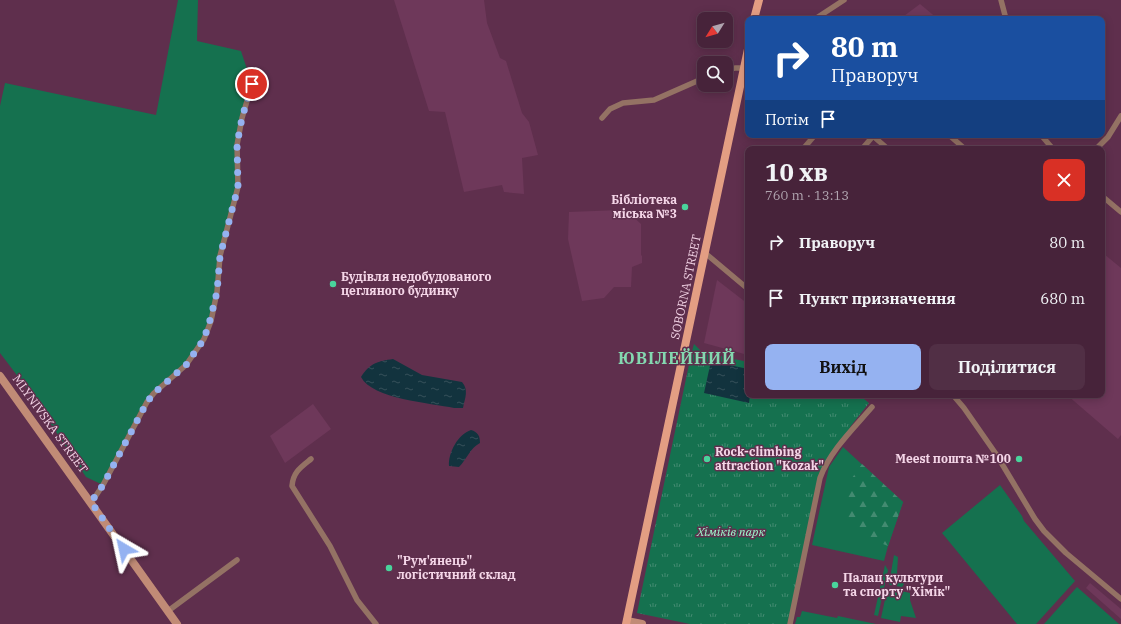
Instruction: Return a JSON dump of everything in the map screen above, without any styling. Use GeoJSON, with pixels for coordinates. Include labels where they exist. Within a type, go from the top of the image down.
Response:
{"type":"FeatureCollection","features":[{"type":"Feature","properties":{"kind":"main road"},"geometry":{"type":"LineString","coordinates":[[755,16],[759,0]]}},
{"type":"Feature","properties":{"kind":"main road","name":"SOBORNA STREET"},"geometry":{"type":"LineString","coordinates":[[626,622],[745,64]]}},
{"type":"Feature","properties":{"kind":"main road","name":"MLYNIVSKA STREET"},"geometry":{"type":"LineString","coordinates":[[0,376],[177,624]]}},
{"type":"Feature","properties":{"kind":"main road"},"geometry":{"type":"LineString","coordinates":[[626,622],[642,624]]}},
{"type":"Feature","properties":{"kind":"street"},"geometry":{"type":"LineString","coordinates":[[820,16],[844,0]]}},
{"type":"Feature","properties":{"kind":"street"},"geometry":{"type":"LineString","coordinates":[[1001,0],[1005,16]]}},
{"type":"Feature","properties":{"kind":"street"},"geometry":{"type":"LineString","coordinates":[[733,68],[744,68]]}},
{"type":"Feature","properties":{"kind":"street"},"geometry":{"type":"LineString","coordinates":[[602,118],[610,109],[623,103],[654,100],[697,81]]}},
{"type":"Feature","properties":{"kind":"street"},"geometry":{"type":"LineString","coordinates":[[91,502],[103,485],[147,402],[154,393],[186,365],[204,339],[217,292],[220,256],[236,193],[238,172],[237,144],[242,118],[252,84]]}},
{"type":"Feature","properties":{"kind":"street"},"geometry":{"type":"LineString","coordinates":[[1099,146],[1108,137],[1121,116]]}},
{"type":"Feature","properties":{"kind":"street"},"geometry":{"type":"LineString","coordinates":[[806,146],[812,138]]}},
{"type":"Feature","properties":{"kind":"street"},"geometry":{"type":"LineString","coordinates":[[865,146],[872,138]]}},
{"type":"Feature","properties":{"kind":"street"},"geometry":{"type":"LineString","coordinates":[[876,138],[885,146]]}},
{"type":"Feature","properties":{"kind":"street"},"geometry":{"type":"LineString","coordinates":[[953,138],[962,146]]}},
{"type":"Feature","properties":{"kind":"street"},"geometry":{"type":"LineString","coordinates":[[1044,138],[1050,146]]}},
{"type":"Feature","properties":{"kind":"street"},"geometry":{"type":"LineString","coordinates":[[1105,199],[1121,212]]}},
{"type":"Feature","properties":{"kind":"street"},"geometry":{"type":"LineString","coordinates":[[705,253],[745,286]]}},
{"type":"Feature","properties":{"kind":"street"},"geometry":{"type":"LineString","coordinates":[[956,398],[996,454],[1035,519],[1044,530],[1066,553],[1121,599]]}},
{"type":"Feature","properties":{"kind":"street"},"geometry":{"type":"LineString","coordinates":[[790,624],[820,478],[824,467],[831,456],[872,407]]}},
{"type":"Feature","properties":{"kind":"street"},"geometry":{"type":"LineString","coordinates":[[311,459],[296,471],[292,479],[292,486],[330,546],[357,600],[376,624]]}},
{"type":"Feature","properties":{"kind":"street"},"geometry":{"type":"LineString","coordinates":[[168,611],[237,560]]}},
{"type":"Feature","properties":{"kind":"shaded area"},"geometry":{"type":"Polygon","coordinates":[[[394,0],[484,0],[487,23],[500,58],[506,61],[522,113],[529,122],[538,155],[522,158],[524,194],[504,192],[502,185],[464,192],[445,112],[429,111],[394,0]]]}},
{"type":"Feature","properties":{"kind":"shaded area"},"geometry":{"type":"Polygon","coordinates":[[[920,4],[934,16],[904,16],[920,4]]]}},
{"type":"Feature","properties":{"kind":"shaded area"},"geometry":{"type":"Polygon","coordinates":[[[627,211],[641,224],[642,263],[632,267],[631,287],[614,287],[604,298],[582,301],[568,239],[569,212],[627,211]]]}},
{"type":"Feature","properties":{"kind":"shaded area"},"geometry":{"type":"Polygon","coordinates":[[[1105,255],[1121,268],[1121,435],[1118,439],[1070,398],[1105,398],[1105,255]]]}},
{"type":"Feature","properties":{"kind":"shaded area"},"geometry":{"type":"Polygon","coordinates":[[[717,280],[745,302],[745,354],[704,343],[717,280]]]}},
{"type":"Feature","properties":{"kind":"shaded area"},"geometry":{"type":"Polygon","coordinates":[[[313,404],[331,429],[285,463],[270,436],[313,404]]]}},
{"type":"Feature","properties":{"kind":"shaded area"},"geometry":{"type":"Polygon","coordinates":[[[1090,583],[1121,609],[1121,619],[1086,588],[1090,583]]]}},
{"type":"Feature","properties":{"kind":"green space"},"geometry":{"type":"Polygon","coordinates":[[[178,0],[198,0],[197,41],[241,51],[252,84],[237,145],[238,187],[220,256],[211,320],[196,352],[154,393],[103,485],[86,477],[29,391],[0,353],[0,106],[5,83],[156,115],[178,0]]]}},
{"type":"Feature","properties":{"kind":"green space","name":"Хіміків парк"},"geometry":{"type":"Polygon","coordinates":[[[694,344],[702,352],[745,361],[745,398],[863,398],[869,403],[850,427],[853,430],[824,467],[790,624],[690,624],[637,613],[694,344]]]}},
{"type":"Feature","properties":{"kind":"green space"},"geometry":{"type":"Polygon","coordinates":[[[843,447],[903,502],[884,561],[812,545],[829,467],[843,447]]]}},
{"type":"Feature","properties":{"kind":"green space"},"geometry":{"type":"Polygon","coordinates":[[[862,464],[903,502],[888,546],[858,534],[848,517],[846,492],[852,478],[862,464]]]}},
{"type":"Feature","properties":{"kind":"green space"},"geometry":{"type":"Polygon","coordinates":[[[1000,485],[1024,521],[1075,581],[1036,624],[1017,624],[942,533],[1000,485]]]}},
{"type":"Feature","properties":{"kind":"green space"},"geometry":{"type":"Polygon","coordinates":[[[894,555],[898,557],[897,573],[904,584],[902,587],[889,584],[894,555]]]}},
{"type":"Feature","properties":{"kind":"green space"},"geometry":{"type":"Polygon","coordinates":[[[885,565],[888,570],[878,616],[874,615],[885,565]]]}},
{"type":"Feature","properties":{"kind":"green space"},"geometry":{"type":"Polygon","coordinates":[[[1077,587],[1119,624],[1044,624],[1077,587]]]}},
{"type":"Feature","properties":{"kind":"green space"},"geometry":{"type":"Polygon","coordinates":[[[889,588],[910,593],[910,600],[916,618],[901,616],[900,622],[881,618],[887,590],[889,588]]]}},
{"type":"Feature","properties":{"kind":"green space"},"geometry":{"type":"Polygon","coordinates":[[[802,611],[837,618],[838,616],[876,624],[795,624],[797,617],[800,617],[802,611]]]}},
{"type":"Feature","properties":{"kind":"water"},"geometry":{"type":"Polygon","coordinates":[[[393,359],[422,375],[462,382],[466,391],[463,408],[417,402],[389,395],[367,384],[361,377],[371,366],[393,359]]]}},
{"type":"Feature","properties":{"kind":"water"},"geometry":{"type":"Polygon","coordinates":[[[711,361],[745,368],[745,398],[750,398],[749,403],[704,393],[711,361]]]}},
{"type":"Feature","properties":{"kind":"water"},"geometry":{"type":"Polygon","coordinates":[[[471,430],[478,435],[480,438],[480,443],[471,451],[459,467],[449,466],[450,455],[458,440],[462,435],[471,430]]]}},
{"type":"Feature","properties":{"kind":"place","name":"Бібліотека міська №3"},"geometry":{"type":"Point","coordinates":[685,207]}},
{"type":"Feature","properties":{"kind":"place","name":"Будівля недобудованого цегляного будинку"},"geometry":{"type":"Point","coordinates":[333,284]}},
{"type":"Feature","properties":{"kind":"place","name":"Rock-climbing attraction \"Kozak\""},"geometry":{"type":"Point","coordinates":[707,459]}},
{"type":"Feature","properties":{"kind":"place","name":"Meest пошта №100"},"geometry":{"type":"Point","coordinates":[1019,459]}},
{"type":"Feature","properties":{"kind":"place","name":"\"Рум'янець\" логістичний склад"},"geometry":{"type":"Point","coordinates":[389,568]}},
{"type":"Feature","properties":{"kind":"place","name":"Палац культури та спорту \"Хімік\""},"geometry":{"type":"Point","coordinates":[835,585]}},
{"type":"Feature","properties":{"kind":"district","name":"ЮВІЛЕЙНИЙ"},"geometry":{"type":"Point","coordinates":[677,358]}},
{"type":"Feature","properties":{"kind":"route"},"geometry":{"type":"LineString","coordinates":[[124,549],[91,502],[103,485],[147,402],[154,393],[186,365],[204,339],[217,292],[220,256],[238,187],[237,144],[242,118],[252,84]]}}]}
